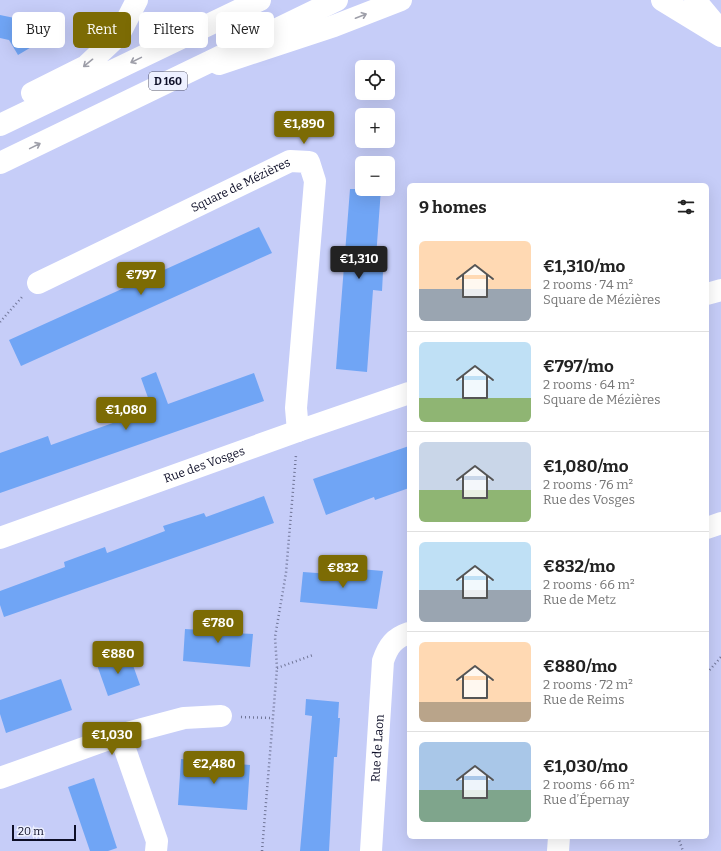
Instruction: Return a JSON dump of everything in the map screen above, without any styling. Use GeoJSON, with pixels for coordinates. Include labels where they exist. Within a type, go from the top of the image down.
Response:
{"type":"FeatureCollection","features":[{"type":"Feature","properties":{"kind":"street"},"geometry":{"type":"LineString","coordinates":[[0,110],[86,66],[119,35],[137,0]]}},
{"type":"Feature","properties":{"kind":"street","name":"D 160"},"geometry":{"type":"LineString","coordinates":[[0,125],[260,0]]}},
{"type":"Feature","properties":{"kind":"street","name":"D 160"},"geometry":{"type":"LineString","coordinates":[[0,163],[337,0]]}},
{"type":"Feature","properties":{"kind":"street"},"geometry":{"type":"LineString","coordinates":[[178,77],[334,26],[401,0]]}},
{"type":"Feature","properties":{"kind":"street"},"geometry":{"type":"LineString","coordinates":[[662,0],[721,36]]}},
{"type":"Feature","properties":{"kind":"street"},"geometry":{"type":"LineString","coordinates":[[695,0],[721,31]]}},
{"type":"Feature","properties":{"kind":"street","name":"Square de Mézières"},"geometry":{"type":"LineString","coordinates":[[38,282],[290,161],[309,162],[315,180],[296,408],[298,431]]}},
{"type":"Feature","properties":{"kind":"street"},"geometry":{"type":"LineString","coordinates":[[709,293],[721,290]]}},
{"type":"Feature","properties":{"kind":"street","name":"Rue des Vosges"},"geometry":{"type":"LineString","coordinates":[[0,538],[298,431],[407,395]]}},
{"type":"Feature","properties":{"kind":"street"},"geometry":{"type":"LineString","coordinates":[[709,527],[721,523]]}},
{"type":"Feature","properties":{"kind":"street","name":"Rue de Laon"},"geometry":{"type":"LineString","coordinates":[[371,851],[384,661],[388,647],[400,636],[407,634]]}},
{"type":"Feature","properties":{"kind":"street"},"geometry":{"type":"LineString","coordinates":[[0,778],[120,735],[184,718],[221,716]]}},
{"type":"Feature","properties":{"kind":"street"},"geometry":{"type":"LineString","coordinates":[[120,735],[157,841],[156,851]]}},
{"type":"Feature","properties":{"kind":"street"},"geometry":{"type":"LineString","coordinates":[[558,851],[559,839]]}},
{"type":"Feature","properties":{"kind":"path"},"geometry":{"type":"LineString","coordinates":[[0,322],[16,303],[38,282]]}},
{"type":"Feature","properties":{"kind":"path"},"geometry":{"type":"LineString","coordinates":[[262,851],[277,668],[275,637],[286,573],[298,431]]}},
{"type":"Feature","properties":{"kind":"path"},"geometry":{"type":"LineString","coordinates":[[277,668],[313,655]]}},
{"type":"Feature","properties":{"kind":"path"},"geometry":{"type":"LineString","coordinates":[[709,671],[721,657]]}},
{"type":"Feature","properties":{"kind":"path"},"geometry":{"type":"LineString","coordinates":[[221,716],[272,718]]}},
{"type":"Feature","properties":{"kind":"path"},"geometry":{"type":"LineString","coordinates":[[679,839],[683,851]]}},
{"type":"Feature","properties":{"kind":"building"},"geometry":{"type":"Polygon","coordinates":[[[0,15],[12,17],[12,45],[9,40],[0,38],[0,15]]]}},
{"type":"Feature","properties":{"kind":"building"},"geometry":{"type":"Polygon","coordinates":[[[14,48],[30,48],[18,55],[14,48]]]}},
{"type":"Feature","properties":{"kind":"building"},"geometry":{"type":"Polygon","coordinates":[[[350,189],[355,189],[355,196],[380,196],[375,271],[383,272],[382,291],[373,290],[367,372],[336,369],[350,189]]]}},
{"type":"Feature","properties":{"kind":"building"},"geometry":{"type":"Polygon","coordinates":[[[259,227],[272,253],[21,366],[9,340],[259,227]]]}},
{"type":"Feature","properties":{"kind":"building"},"geometry":{"type":"Polygon","coordinates":[[[156,372],[168,404],[254,373],[264,401],[0,493],[0,453],[48,436],[51,445],[152,409],[141,378],[156,372]]]}},
{"type":"Feature","properties":{"kind":"building"},"geometry":{"type":"Polygon","coordinates":[[[407,447],[407,489],[375,500],[374,497],[326,515],[313,479],[407,447]]]}},
{"type":"Feature","properties":{"kind":"building"},"geometry":{"type":"Polygon","coordinates":[[[264,496],[274,523],[4,617],[0,605],[0,591],[65,567],[64,562],[105,547],[107,553],[165,531],[163,526],[204,513],[206,517],[264,496]]]}},
{"type":"Feature","properties":{"kind":"building"},"geometry":{"type":"Polygon","coordinates":[[[360,569],[383,571],[377,609],[300,602],[303,572],[359,576],[360,569]]]}},
{"type":"Feature","properties":{"kind":"building"},"geometry":{"type":"Polygon","coordinates":[[[202,616],[219,617],[219,622],[235,624],[234,633],[253,634],[250,667],[183,661],[185,629],[201,630],[202,616]]]}},
{"type":"Feature","properties":{"kind":"building"},"geometry":{"type":"Polygon","coordinates":[[[129,654],[140,685],[108,696],[97,665],[129,654]]]}},
{"type":"Feature","properties":{"kind":"building"},"geometry":{"type":"Polygon","coordinates":[[[61,679],[72,710],[6,733],[0,714],[0,700],[61,679]]]}},
{"type":"Feature","properties":{"kind":"building"},"geometry":{"type":"Polygon","coordinates":[[[306,699],[339,702],[338,718],[340,718],[337,757],[334,757],[329,851],[300,851],[312,716],[305,715],[306,699]]]}},
{"type":"Feature","properties":{"kind":"building"},"geometry":{"type":"Polygon","coordinates":[[[181,759],[250,765],[247,810],[178,805],[181,759]]]}},
{"type":"Feature","properties":{"kind":"building"},"geometry":{"type":"Polygon","coordinates":[[[94,778],[117,848],[108,851],[90,851],[68,787],[94,778]]]}}]}
